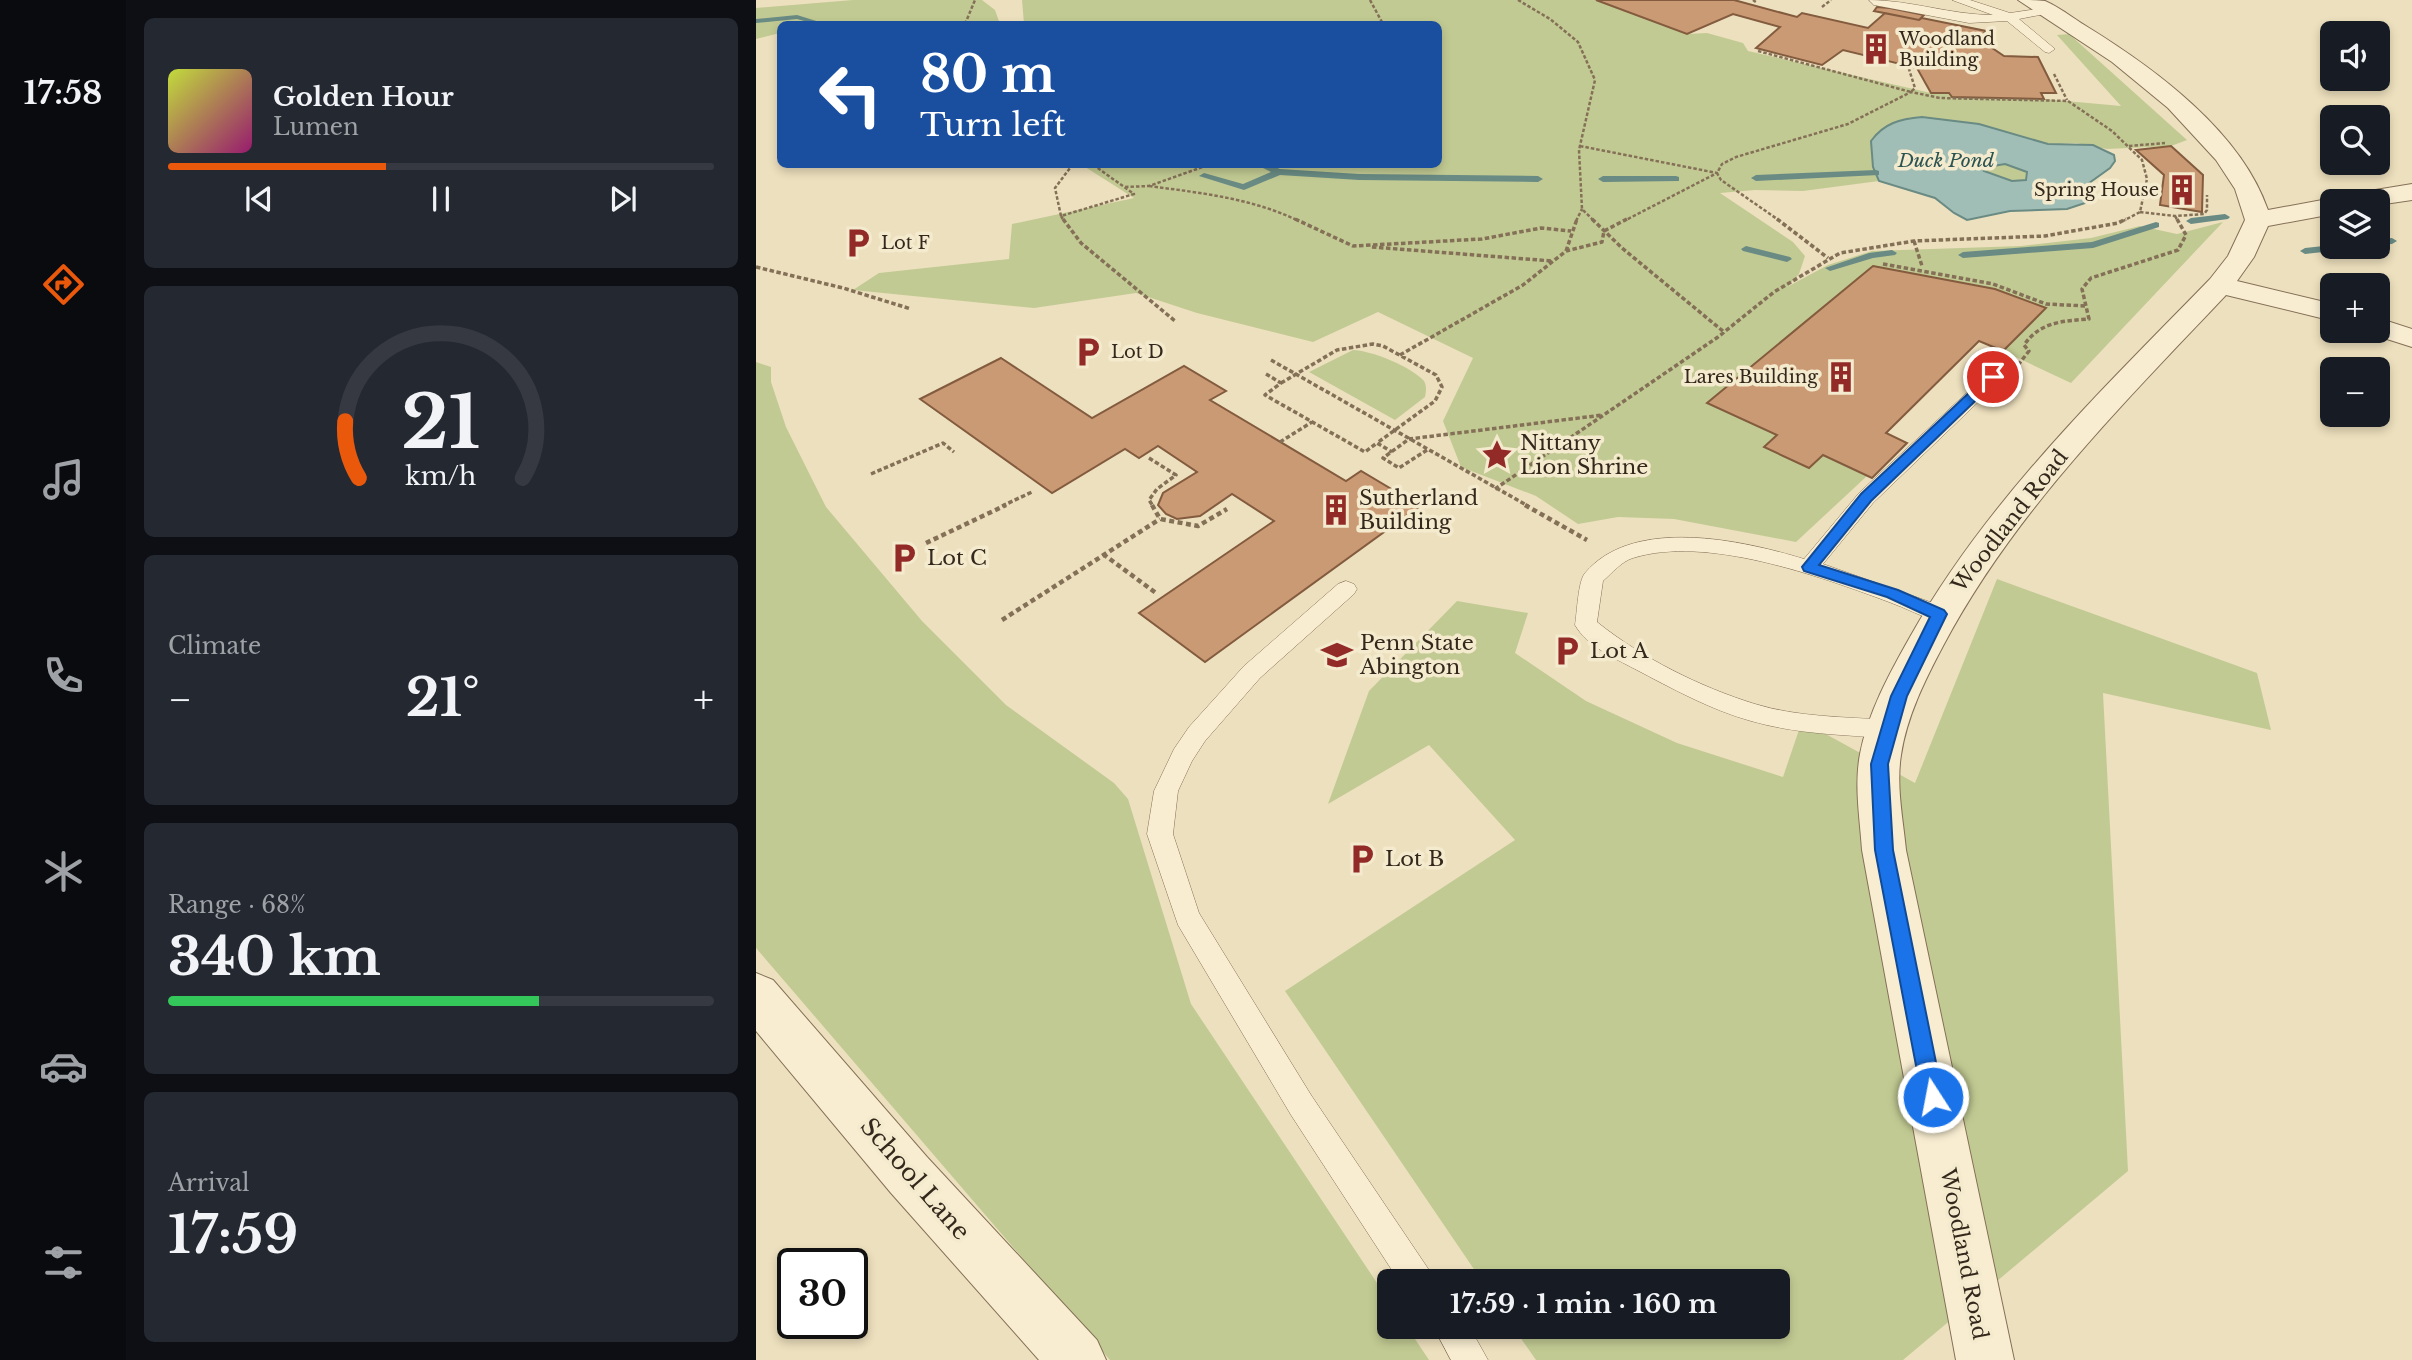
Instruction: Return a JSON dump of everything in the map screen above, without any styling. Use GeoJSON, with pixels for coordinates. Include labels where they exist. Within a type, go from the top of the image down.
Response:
{"type":"FeatureCollection","features":[{"type":"Feature","properties":{"kind":"street"},"geometry":{"type":"LineString","coordinates":[[2028,9],[2123,61],[2198,125],[2225,154],[2247,188],[2258,220],[2320,208]]}},
{"type":"Feature","properties":{"kind":"street"},"geometry":{"type":"LineString","coordinates":[[2390,196],[2412,192]]}},
{"type":"Feature","properties":{"kind":"street","name":"Woodland Road"},"geometry":{"type":"LineString","coordinates":[[1984,1359],[1884,850],[1879,764],[1899,696],[1939,614],[1987,545],[2054,463],[2220,285],[2241,257],[2258,220]]}},
{"type":"Feature","properties":{"kind":"street"},"geometry":{"type":"LineString","coordinates":[[2220,285],[2320,310]]}},
{"type":"Feature","properties":{"kind":"street"},"geometry":{"type":"LineString","coordinates":[[2390,331],[2412,338]]}},
{"type":"Feature","properties":{"kind":"street","name":"School Lane"},"geometry":{"type":"LineString","coordinates":[[756,995],[909,1175],[1077,1360]]}},
{"type":"Feature","properties":{"kind":"lane"},"geometry":{"type":"LineString","coordinates":[[1958,0],[2028,9]]}},
{"type":"Feature","properties":{"kind":"lane"},"geometry":{"type":"LineString","coordinates":[[1874,1],[1969,19],[2028,9]]}},
{"type":"Feature","properties":{"kind":"lane"},"geometry":{"type":"LineString","coordinates":[[2028,9],[2049,48]]}},
{"type":"Feature","properties":{"kind":"lane"},"geometry":{"type":"LineString","coordinates":[[1809,567],[1866,498],[1993,377]]}},
{"type":"Feature","properties":{"kind":"lane"},"geometry":{"type":"LineString","coordinates":[[1889,729],[1810,723],[1753,713],[1671,678],[1614,648],[1586,625],[1583,604],[1591,579],[1610,559],[1642,546],[1692,543],[1809,567],[1893,594],[1939,614]]}},
{"type":"Feature","properties":{"kind":"lane"},"geometry":{"type":"LineString","coordinates":[[1346,589],[1252,672],[1196,734],[1182,756],[1166,791],[1160,834],[1186,917],[1301,1105],[1410,1269]]}},
{"type":"Feature","properties":{"kind":"lane"},"geometry":{"type":"LineString","coordinates":[[1457,1339],[1471,1360]]}},
{"type":"Feature","properties":{"kind":"path"},"geometry":{"type":"LineString","coordinates":[[966,21],[975,0]]}},
{"type":"Feature","properties":{"kind":"path"},"geometry":{"type":"LineString","coordinates":[[1370,0],[1381,21]]}},
{"type":"Feature","properties":{"kind":"path"},"geometry":{"type":"LineString","coordinates":[[1518,0],[1550,19],[1578,43],[1595,80],[1580,146],[1582,209],[1571,231],[1566,251]]}},
{"type":"Feature","properties":{"kind":"path"},"geometry":{"type":"LineString","coordinates":[[1822,7],[1831,0]]}},
{"type":"Feature","properties":{"kind":"path"},"geometry":{"type":"LineString","coordinates":[[1758,51],[1940,98],[2068,101],[2086,111],[2129,146],[2146,165],[2147,180],[2140,212]]}},
{"type":"Feature","properties":{"kind":"path"},"geometry":{"type":"LineString","coordinates":[[1604,231],[1717,173],[1722,164],[1736,157],[1826,132],[1875,113],[1915,88],[1908,66]]}},
{"type":"Feature","properties":{"kind":"path"},"geometry":{"type":"LineString","coordinates":[[2064,93],[2068,101]]}},
{"type":"Feature","properties":{"kind":"path"},"geometry":{"type":"LineString","coordinates":[[2129,146],[2168,142]]}},
{"type":"Feature","properties":{"kind":"path"},"geometry":{"type":"LineString","coordinates":[[1580,146],[1717,173],[1721,180],[1810,241],[1828,258]]}},
{"type":"Feature","properties":{"kind":"path"},"geometry":{"type":"LineString","coordinates":[[1070,168],[1055,188],[1061,216],[1081,243],[1175,321]]}},
{"type":"Feature","properties":{"kind":"path"},"geometry":{"type":"LineString","coordinates":[[1061,216],[1134,194],[1098,168]]}},
{"type":"Feature","properties":{"kind":"path"},"geometry":{"type":"LineString","coordinates":[[1149,186],[1200,168]]}},
{"type":"Feature","properties":{"kind":"path"},"geometry":{"type":"LineString","coordinates":[[1124,187],[1149,186],[1232,198],[1274,209],[1353,246],[1553,261]]}},
{"type":"Feature","properties":{"kind":"path"},"geometry":{"type":"LineString","coordinates":[[1495,489],[1724,332],[1774,292],[1828,258],[1861,248],[1914,241],[2045,236],[2118,223],[2140,212],[2175,216],[2204,214],[2207,210],[2207,187]]}},
{"type":"Feature","properties":{"kind":"path"},"geometry":{"type":"LineString","coordinates":[[1582,209],[1604,231],[1724,332]]}},
{"type":"Feature","properties":{"kind":"path"},"geometry":{"type":"LineString","coordinates":[[1993,377],[2015,368],[2029,351],[2024,345],[2032,331],[2053,322],[2088,318],[2082,289],[2091,278],[2178,250],[2186,235],[2175,216]]}},
{"type":"Feature","properties":{"kind":"path"},"geometry":{"type":"LineString","coordinates":[[1353,246],[1482,239],[1541,228],[1571,231]]}},
{"type":"Feature","properties":{"kind":"path"},"geometry":{"type":"LineString","coordinates":[[1400,355],[1523,285],[1566,251],[1602,242],[1604,231]]}},
{"type":"Feature","properties":{"kind":"path"},"geometry":{"type":"LineString","coordinates":[[1914,241],[1922,266]]}},
{"type":"Feature","properties":{"kind":"path"},"geometry":{"type":"LineString","coordinates":[[1883,264],[1993,284],[2046,304],[2086,306]]}},
{"type":"Feature","properties":{"kind":"path"},"geometry":{"type":"LineString","coordinates":[[756,267],[843,288],[911,309]]}},
{"type":"Feature","properties":{"kind":"path"},"geometry":{"type":"LineString","coordinates":[[1352,346],[1383,346],[1436,375],[1442,387],[1435,401],[1365,452],[1265,395],[1296,374],[1337,350],[1352,346]]}},
{"type":"Feature","properties":{"kind":"path"},"geometry":{"type":"LineString","coordinates":[[1271,360],[1561,524]]}},
{"type":"Feature","properties":{"kind":"path"},"geometry":{"type":"LineString","coordinates":[[1280,366],[1266,374],[1281,383]]}},
{"type":"Feature","properties":{"kind":"path"},"geometry":{"type":"LineString","coordinates":[[1427,450],[1399,468],[1383,457],[1409,439],[1604,415]]}},
{"type":"Feature","properties":{"kind":"path"},"geometry":{"type":"LineString","coordinates":[[1280,442],[1312,422]]}},
{"type":"Feature","properties":{"kind":"path"},"geometry":{"type":"LineString","coordinates":[[871,474],[943,443],[954,452]]}},
{"type":"Feature","properties":{"kind":"path"},"geometry":{"type":"LineString","coordinates":[[1377,443],[1392,452]]}},
{"type":"Feature","properties":{"kind":"path"},"geometry":{"type":"LineString","coordinates":[[1149,457],[1176,475],[1157,489],[1149,500],[1160,519]]}},
{"type":"Feature","properties":{"kind":"path"},"geometry":{"type":"LineString","coordinates":[[926,543],[1032,492]]}},
{"type":"Feature","properties":{"kind":"path"},"geometry":{"type":"LineString","coordinates":[[1002,620],[1160,519],[1198,526],[1227,509]]}},
{"type":"Feature","properties":{"kind":"path"},"geometry":{"type":"LineString","coordinates":[[1104,554],[1156,593]]}},
{"type":"Feature","properties":{"kind":"green space"},"geometry":{"type":"Polygon","coordinates":[[[853,0],[982,0],[995,10],[999,21],[777,21],[777,34],[756,39],[756,8],[853,0]]]}},
{"type":"Feature","properties":{"kind":"green space"},"geometry":{"type":"Polygon","coordinates":[[[1022,0],[1596,0],[1687,34],[1707,33],[1743,43],[1748,51],[1931,93],[1949,93],[1952,97],[2044,99],[2121,106],[2057,35],[2069,34],[2187,140],[2171,146],[2107,149],[2076,143],[2049,144],[1979,124],[1922,117],[1908,118],[1871,154],[1879,181],[1803,191],[1755,190],[1720,193],[1793,242],[1805,256],[1799,274],[1787,287],[1828,265],[1872,251],[2021,246],[2091,238],[2140,226],[2177,234],[2223,222],[2071,383],[2003,351],[2045,308],[1995,289],[1873,266],[1707,403],[1777,435],[1764,447],[1809,468],[1823,455],[1867,476],[1796,542],[1674,519],[1618,517],[1578,524],[1536,496],[1461,467],[1443,421],[1473,358],[1378,312],[1313,342],[1197,313],[1136,293],[1034,308],[853,290],[879,273],[1009,259],[1012,224],[1134,198],[1087,168],[1442,168],[1442,21],[1024,21],[1022,0]]]}},
{"type":"Feature","properties":{"kind":"green space"},"geometry":{"type":"Polygon","coordinates":[[[2005,164],[2027,172],[2026,180],[2012,181],[1984,170],[1986,167],[2005,164]]]}},
{"type":"Feature","properties":{"kind":"green space"},"geometry":{"type":"Polygon","coordinates":[[[1353,350],[1380,356],[1410,370],[1424,381],[1425,397],[1395,420],[1309,372],[1353,350]]]}},
{"type":"Feature","properties":{"kind":"green space"},"geometry":{"type":"Polygon","coordinates":[[[756,362],[771,367],[771,382],[786,427],[826,507],[922,621],[1006,705],[1114,783],[1128,799],[1191,1004],[1377,1283],[1377,1339],[1415,1339],[1429,1360],[1110,1360],[756,948],[756,362]]]}},
{"type":"Feature","properties":{"kind":"green space"},"geometry":{"type":"Polygon","coordinates":[[[1997,579],[2257,673],[2271,730],[2103,693],[2128,1171],[1903,1360],[1536,1360],[1521,1339],[1790,1339],[1790,1269],[1474,1269],[1285,991],[1515,840],[1429,745],[1328,804],[1369,691],[1457,601],[1528,613],[1515,653],[1586,701],[1677,743],[1783,777],[1802,721],[1915,783],[1997,579]]]}},
{"type":"Feature","properties":{"kind":"water","name":"Duck Pond"},"geometry":{"type":"Polygon","coordinates":[[[1922,117],[1979,124],[2048,144],[2093,145],[2114,155],[2115,161],[2110,168],[2085,186],[2085,203],[2067,209],[2010,211],[1967,220],[1935,198],[1879,181],[1873,167],[1871,141],[1887,126],[1922,117]],[[2005,164],[1987,167],[1984,171],[2012,181],[2026,180],[2027,172],[2005,164]]]}},
{"type":"Feature","properties":{"kind":"building","name":"Woodland Building"},"geometry":{"type":"Polygon","coordinates":[[[1596,0],[1734,0],[1797,17],[1802,13],[1868,28],[1885,13],[1919,20],[1922,18],[1986,31],[1979,39],[2004,56],[2038,57],[2056,93],[2041,93],[2044,99],[1952,97],[1949,93],[1931,93],[1917,68],[1843,50],[1822,65],[1756,48],[1780,27],[1733,14],[1687,34],[1596,0]]]}},
{"type":"Feature","properties":{"kind":"building"},"geometry":{"type":"Polygon","coordinates":[[[1877,7],[1924,15],[1919,20],[1874,11],[1877,7]]]}},
{"type":"Feature","properties":{"kind":"building","name":"Spring House"},"geometry":{"type":"Polygon","coordinates":[[[2171,146],[2203,175],[2202,212],[2160,205],[2164,175],[2136,150],[2171,146]]]}},
{"type":"Feature","properties":{"kind":"building","name":"Lares Building"},"geometry":{"type":"Polygon","coordinates":[[[1873,266],[1995,289],[2046,308],[2003,351],[1979,341],[1886,433],[1907,443],[1872,478],[1823,455],[1809,468],[1764,447],[1777,435],[1707,403],[1873,266]]]}},
{"type":"Feature","properties":{"kind":"building","name":"Sutherland Building"},"geometry":{"type":"Polygon","coordinates":[[[1001,358],[1092,418],[1184,366],[1226,391],[1210,400],[1346,481],[1361,471],[1420,506],[1205,662],[1139,613],[1274,521],[1232,494],[1200,516],[1177,519],[1166,514],[1158,505],[1163,493],[1197,472],[1158,446],[1139,458],[1125,449],[1052,493],[920,399],[1001,358]]]}},
{"type":"Feature","properties":{"kind":"waterway"},"geometry":{"type":"LineString","coordinates":[[756,21],[797,17],[811,21]]}},
{"type":"Feature","properties":{"kind":"waterway"},"geometry":{"type":"LineString","coordinates":[[1269,168],[1279,172]]}},
{"type":"Feature","properties":{"kind":"waterway"},"geometry":{"type":"LineString","coordinates":[[1204,176],[1244,187],[1279,172]]}},
{"type":"Feature","properties":{"kind":"waterway"},"geometry":{"type":"LineString","coordinates":[[1279,172],[1359,177],[1538,179]]}},
{"type":"Feature","properties":{"kind":"waterway"},"geometry":{"type":"LineString","coordinates":[[1756,178],[1876,173]]}},
{"type":"Feature","properties":{"kind":"waterway"},"geometry":{"type":"LineString","coordinates":[[1603,179],[1676,179]]}},
{"type":"Feature","properties":{"kind":"waterway"},"geometry":{"type":"LineString","coordinates":[[2191,221],[2225,217]]}},
{"type":"Feature","properties":{"kind":"waterway"},"geometry":{"type":"LineString","coordinates":[[1963,255],[2093,245],[2156,225]]}},
{"type":"Feature","properties":{"kind":"waterway"},"geometry":{"type":"LineString","coordinates":[[1746,249],[1787,259]]}},
{"type":"Feature","properties":{"kind":"waterway"},"geometry":{"type":"LineString","coordinates":[[2305,251],[2320,249]]}},
{"type":"Feature","properties":{"kind":"waterway"},"geometry":{"type":"LineString","coordinates":[[1830,268],[1872,255],[1892,253]]}},
{"type":"Feature","properties":{"kind":"place","name":"Woodland Building"},"geometry":{"type":"Point","coordinates":[1876,49]}},
{"type":"Feature","properties":{"kind":"place","name":"Spring House"},"geometry":{"type":"Point","coordinates":[2182,190]}},
{"type":"Feature","properties":{"kind":"place","name":"Lot F"},"geometry":{"type":"Point","coordinates":[858,243]}},
{"type":"Feature","properties":{"kind":"place","name":"Lot D"},"geometry":{"type":"Point","coordinates":[1088,352]}},
{"type":"Feature","properties":{"kind":"place","name":"Lares Building"},"geometry":{"type":"Point","coordinates":[1841,377]}},
{"type":"Feature","properties":{"kind":"place","name":"Nittany Lion Shrine"},"geometry":{"type":"Point","coordinates":[1497,455]}},
{"type":"Feature","properties":{"kind":"place","name":"Sutherland Building"},"geometry":{"type":"Point","coordinates":[1336,510]}},
{"type":"Feature","properties":{"kind":"place","name":"Lot C"},"geometry":{"type":"Point","coordinates":[904,558]}},
{"type":"Feature","properties":{"kind":"place","name":"Lot A"},"geometry":{"type":"Point","coordinates":[1567,651]}},
{"type":"Feature","properties":{"kind":"place","name":"Penn State Abington"},"geometry":{"type":"Point","coordinates":[1337,655]}},
{"type":"Feature","properties":{"kind":"place","name":"Lot B"},"geometry":{"type":"Point","coordinates":[1362,859]}},
{"type":"Feature","properties":{"kind":"route"},"geometry":{"type":"LineString","coordinates":[[1933,1097],[1884,850],[1879,764],[1899,696],[1939,614],[1893,594],[1809,567],[1866,498],[1993,377]]}}]}
